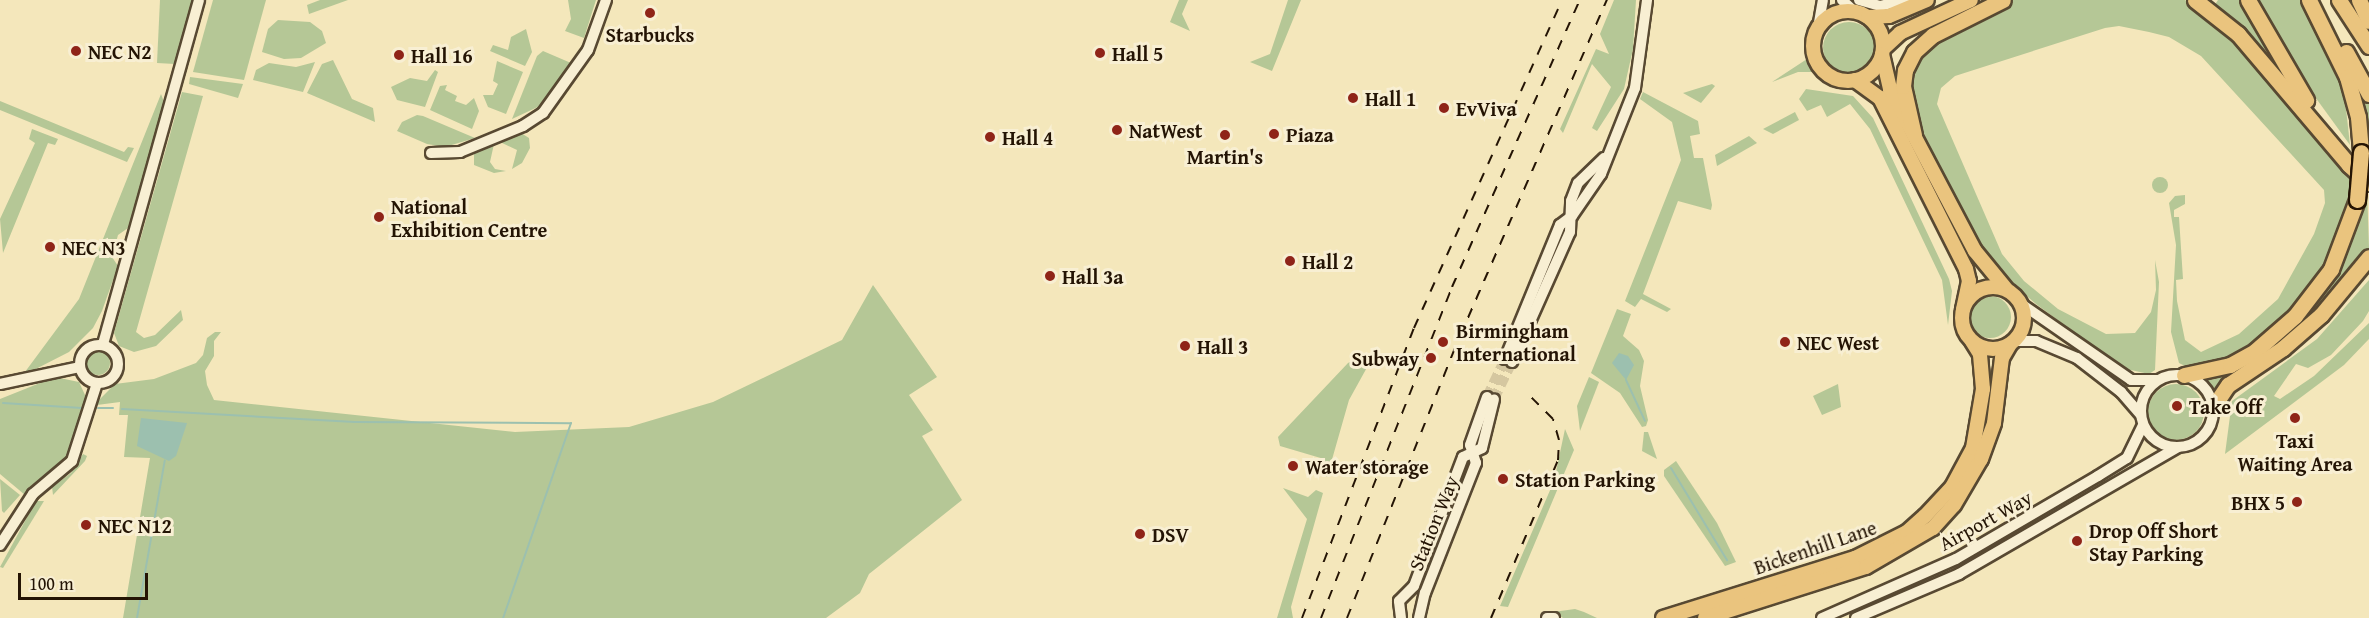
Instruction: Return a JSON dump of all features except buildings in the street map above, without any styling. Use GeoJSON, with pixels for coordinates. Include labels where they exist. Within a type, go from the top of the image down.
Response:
{"type":"FeatureCollection","features":[{"type":"Feature","properties":{"kind":"highway"},"geometry":{"type":"LineString","coordinates":[[1914,135],[1903,86],[1905,70],[1914,52],[1933,35],[2003,0]]}},
{"type":"Feature","properties":{"kind":"highway"},"geometry":{"type":"LineString","coordinates":[[2195,0],[2238,34],[2349,165],[2369,183]]}},
{"type":"Feature","properties":{"kind":"highway"},"geometry":{"type":"LineString","coordinates":[[2248,0],[2281,61],[2349,165]]}},
{"type":"Feature","properties":{"kind":"highway"},"geometry":{"type":"LineString","coordinates":[[2184,375],[2230,365],[2255,351],[2295,316],[2331,269],[2357,200],[2361,152],[2358,117],[2347,76],[2309,0]]}},
{"type":"Feature","properties":{"kind":"highway"},"geometry":{"type":"LineString","coordinates":[[2316,0],[2369,94]]}},
{"type":"Feature","properties":{"kind":"highway"},"geometry":{"type":"LineString","coordinates":[[2338,0],[2369,46]]}},
{"type":"Feature","properties":{"kind":"highway"},"geometry":{"type":"LineString","coordinates":[[2359,0],[2369,21]]}},
{"type":"Feature","properties":{"kind":"highway"},"geometry":{"type":"LineString","coordinates":[[2213,407],[2228,385],[2265,361],[2315,321],[2369,257]]}},
{"type":"Feature","properties":{"kind":"main road"},"geometry":{"type":"LineString","coordinates":[[1861,10],[1879,29],[1890,90],[1975,250],[2020,303],[2023,327],[2012,343],[1986,348],[1972,341],[1963,326],[1969,281],[1966,269],[1880,98],[1855,80],[1836,79],[1821,69],[1813,47],[1818,28],[1839,14],[1861,10],[1889,16],[1927,0]]}},
{"type":"Feature","properties":{"kind":"main road"},"geometry":{"type":"LineString","coordinates":[[1855,80],[1873,68],[1883,51],[1900,33],[1971,0]]}},
{"type":"Feature","properties":{"kind":"main road"},"geometry":{"type":"LineString","coordinates":[[1964,309],[1981,290],[2007,290]]}},
{"type":"Feature","properties":{"kind":"main road","name":"Bickenhill Lane"},"geometry":{"type":"LineString","coordinates":[[1663,618],[1855,558],[1907,532],[1925,516],[1952,487],[1973,448],[1983,389],[1980,354],[1972,341]]}},
{"type":"Feature","properties":{"kind":"main road","name":"Bickenhill Lane"},"geometry":{"type":"LineString","coordinates":[[1705,618],[1866,567],[1933,528],[1954,505],[1981,459],[1994,423],[2002,358],[2012,343]]}},
{"type":"Feature","properties":{"kind":"street"},"geometry":{"type":"LineString","coordinates":[[103,344],[199,0]]}},
{"type":"Feature","properties":{"kind":"street"},"geometry":{"type":"LineString","coordinates":[[431,153],[460,152],[523,126],[543,113],[585,55],[606,0]]}},
{"type":"Feature","properties":{"kind":"street"},"geometry":{"type":"LineString","coordinates":[[1509,361],[1570,232],[1572,216],[1601,174],[1635,88],[1647,0]]}},
{"type":"Feature","properties":{"kind":"street"},"geometry":{"type":"LineString","coordinates":[[1818,28],[1823,0]]}},
{"type":"Feature","properties":{"kind":"street"},"geometry":{"type":"LineString","coordinates":[[1842,0],[1861,10],[1904,0]]}},
{"type":"Feature","properties":{"kind":"street"},"geometry":{"type":"LineString","coordinates":[[2012,343],[2036,341],[2077,358],[2121,392],[2154,439],[2178,447],[2197,441],[2208,430],[2213,407],[2203,386],[2184,375],[2158,380],[2131,380],[2020,303]]}},
{"type":"Feature","properties":{"kind":"street"},"geometry":{"type":"LineString","coordinates":[[79,368],[86,349],[103,344]]}},
{"type":"Feature","properties":{"kind":"street"},"geometry":{"type":"LineString","coordinates":[[79,368],[84,376],[97,383],[113,377],[118,366],[114,352],[103,344]]}},
{"type":"Feature","properties":{"kind":"street"},"geometry":{"type":"LineString","coordinates":[[0,384],[79,368]]}},
{"type":"Feature","properties":{"kind":"street"},"geometry":{"type":"LineString","coordinates":[[2142,420],[2147,390],[2158,380]]}},
{"type":"Feature","properties":{"kind":"street"},"geometry":{"type":"LineString","coordinates":[[0,545],[33,494],[72,461],[97,383]]}},
{"type":"Feature","properties":{"kind":"street","name":"Station Way"},"geometry":{"type":"LineString","coordinates":[[1421,613],[1476,463],[1470,445],[1491,398]]}},
{"type":"Feature","properties":{"kind":"street","name":"Airport Way"},"geometry":{"type":"LineString","coordinates":[[1815,618],[1825,617],[1956,559],[2127,458],[2142,420]]}},
{"type":"Feature","properties":{"kind":"street","name":"Airport Way"},"geometry":{"type":"LineString","coordinates":[[1856,618],[1959,574],[2178,447]]}},
{"type":"Feature","properties":{"kind":"street","name":"Station Way"},"geometry":{"type":"LineString","coordinates":[[1401,618],[1397,606],[1407,596],[1463,457],[1474,452]]}},
{"type":"Feature","properties":{"kind":"street"},"geometry":{"type":"LineString","coordinates":[[1407,596],[1419,599],[1421,613]]}},
{"type":"Feature","properties":{"kind":"street"},"geometry":{"type":"LineString","coordinates":[[1547,618],[1554,618]]}},
{"type":"Feature","properties":{"kind":"shaded area"},"geometry":{"type":"Polygon","coordinates":[[[160,0],[193,0],[175,64],[157,63],[160,0]]]}},
{"type":"Feature","properties":{"kind":"shaded area"},"geometry":{"type":"Polygon","coordinates":[[[213,0],[266,0],[244,80],[193,72],[213,0]]]}},
{"type":"Feature","properties":{"kind":"shaded area"},"geometry":{"type":"Polygon","coordinates":[[[320,0],[348,0],[309,14],[307,5],[320,0]]]}},
{"type":"Feature","properties":{"kind":"shaded area"},"geometry":{"type":"Polygon","coordinates":[[[568,0],[596,0],[584,38],[565,31],[571,19],[568,0]]]}},
{"type":"Feature","properties":{"kind":"shaded area"},"geometry":{"type":"Polygon","coordinates":[[[1179,0],[1188,0],[1182,14],[1190,31],[1170,22],[1179,0]]]}},
{"type":"Feature","properties":{"kind":"shaded area"},"geometry":{"type":"Polygon","coordinates":[[[1288,0],[1301,0],[1272,71],[1250,62],[1270,54],[1288,0]]]}},
{"type":"Feature","properties":{"kind":"shaded area"},"geometry":{"type":"Polygon","coordinates":[[[1614,0],[1636,0],[1633,49],[1624,89],[1597,131],[1592,128],[1611,87],[1592,64],[1563,133],[1560,129],[1596,49],[1609,54],[1600,34],[1614,0]]]}},
{"type":"Feature","properties":{"kind":"shaded area"},"geometry":{"type":"Polygon","coordinates":[[[2011,0],[2185,0],[2242,47],[2351,172],[2349,196],[2334,248],[2299,304],[2270,333],[2228,360],[2193,370],[2179,363],[2171,332],[2176,245],[2169,203],[2175,196],[2185,195],[2185,204],[2174,210],[2174,217],[2179,217],[2183,279],[2176,280],[2177,301],[2185,340],[2201,352],[2239,334],[2278,299],[2314,234],[2325,203],[2324,190],[2201,56],[2169,37],[2149,32],[2119,26],[2105,28],[1955,76],[1941,88],[1937,104],[2002,254],[2024,281],[2058,309],[2106,334],[2135,333],[2151,312],[2156,290],[2155,260],[2159,282],[2155,370],[2149,374],[2131,370],[2129,373],[2036,304],[1993,267],[1930,152],[1911,111],[1907,83],[1919,49],[2011,0]]]}},
{"type":"Feature","properties":{"kind":"shaded area"},"geometry":{"type":"Polygon","coordinates":[[[2218,0],[2242,0],[2295,94],[2214,6],[2218,0]]]}},
{"type":"Feature","properties":{"kind":"shaded area"},"geometry":{"type":"Polygon","coordinates":[[[2256,0],[2304,0],[2331,51],[2344,91],[2350,145],[2294,68],[2256,0]]]}},
{"type":"Feature","properties":{"kind":"shaded area"},"geometry":{"type":"Polygon","coordinates":[[[278,20],[310,22],[322,31],[326,43],[301,58],[284,59],[262,52],[268,29],[278,20]]]}},
{"type":"Feature","properties":{"kind":"shaded area"},"geometry":{"type":"Polygon","coordinates":[[[1844,22],[1854,22],[1868,29],[1875,48],[1868,67],[1854,74],[1844,74],[1834,70],[1827,63],[1823,53],[1823,43],[1827,33],[1834,26],[1844,22]]]}},
{"type":"Feature","properties":{"kind":"shaded area"},"geometry":{"type":"Polygon","coordinates":[[[526,29],[532,52],[525,66],[490,51],[493,45],[508,50],[511,37],[526,29]]]}},
{"type":"Feature","properties":{"kind":"shaded area"},"geometry":{"type":"Polygon","coordinates":[[[543,51],[571,63],[542,105],[512,119],[537,56],[543,51]]]}},
{"type":"Feature","properties":{"kind":"shaded area"},"geometry":{"type":"Polygon","coordinates":[[[1807,59],[1812,72],[1798,72],[1772,82],[1807,59]]]}},
{"type":"Feature","properties":{"kind":"shaded area"},"geometry":{"type":"Polygon","coordinates":[[[333,60],[352,99],[373,108],[375,122],[307,93],[322,64],[333,60]]]}},
{"type":"Feature","properties":{"kind":"shaded area"},"geometry":{"type":"Polygon","coordinates":[[[497,61],[523,72],[506,114],[488,107],[483,95],[493,95],[498,84],[493,81],[497,61]]]}},
{"type":"Feature","properties":{"kind":"shaded area"},"geometry":{"type":"Polygon","coordinates":[[[315,62],[303,92],[253,80],[256,70],[269,63],[296,67],[315,62]]]}},
{"type":"Feature","properties":{"kind":"shaded area"},"geometry":{"type":"Polygon","coordinates":[[[435,70],[438,72],[425,107],[397,100],[391,87],[410,78],[427,81],[435,70]]]}},
{"type":"Feature","properties":{"kind":"shaded area"},"geometry":{"type":"Polygon","coordinates":[[[190,77],[243,84],[238,98],[189,84],[190,77]]]}},
{"type":"Feature","properties":{"kind":"shaded area"},"geometry":{"type":"Polygon","coordinates":[[[2356,79],[2369,103],[2369,144],[2364,116],[2356,79]]]}},
{"type":"Feature","properties":{"kind":"shaded area"},"geometry":{"type":"Polygon","coordinates":[[[1712,84],[1715,86],[1701,103],[1683,93],[1712,84]]]}},
{"type":"Feature","properties":{"kind":"shaded area"},"geometry":{"type":"Polygon","coordinates":[[[447,85],[445,90],[457,96],[455,101],[466,105],[474,98],[479,111],[472,129],[430,110],[440,86],[447,85]]]}},
{"type":"Feature","properties":{"kind":"shaded area"},"geometry":{"type":"Polygon","coordinates":[[[1806,89],[1853,96],[1873,118],[1949,279],[1952,291],[1948,325],[1942,280],[1870,129],[1850,104],[1827,117],[1821,105],[1807,111],[1799,99],[1806,89]]]}},
{"type":"Feature","properties":{"kind":"shaded area"},"geometry":{"type":"Polygon","coordinates":[[[182,92],[203,96],[136,332],[144,338],[155,335],[181,310],[183,320],[156,346],[134,352],[119,346],[114,333],[182,92]]]}},
{"type":"Feature","properties":{"kind":"shaded area"},"geometry":{"type":"Polygon","coordinates":[[[1643,92],[1698,121],[1700,134],[1690,136],[1694,158],[1703,158],[1712,205],[1711,210],[1678,201],[1643,294],[1671,309],[1667,312],[1641,299],[1635,307],[1625,301],[1681,160],[1672,122],[1640,99],[1643,92]]]}},
{"type":"Feature","properties":{"kind":"shaded area"},"geometry":{"type":"Polygon","coordinates":[[[161,94],[164,102],[128,228],[118,235],[112,257],[118,266],[102,311],[93,328],[69,352],[22,376],[79,299],[161,94]]]}},
{"type":"Feature","properties":{"kind":"shaded area"},"geometry":{"type":"Polygon","coordinates":[[[0,101],[124,152],[128,147],[134,148],[127,162],[0,110],[0,101]]]}},
{"type":"Feature","properties":{"kind":"shaded area"},"geometry":{"type":"Polygon","coordinates":[[[1795,112],[1799,120],[1773,134],[1763,129],[1795,112]]]}},
{"type":"Feature","properties":{"kind":"shaded area"},"geometry":{"type":"Polygon","coordinates":[[[417,115],[475,138],[445,147],[427,144],[397,131],[402,122],[417,115]]]}},
{"type":"Feature","properties":{"kind":"shaded area"},"geometry":{"type":"Polygon","coordinates":[[[32,129],[58,139],[55,145],[48,143],[3,253],[0,219],[35,143],[29,139],[32,129]]]}},
{"type":"Feature","properties":{"kind":"shaded area"},"geometry":{"type":"Polygon","coordinates":[[[521,133],[529,138],[530,148],[522,163],[512,169],[517,150],[500,142],[521,133]]]}},
{"type":"Feature","properties":{"kind":"shaded area"},"geometry":{"type":"Polygon","coordinates":[[[1749,136],[1757,143],[1717,166],[1715,155],[1749,136]]]}},
{"type":"Feature","properties":{"kind":"shaded area"},"geometry":{"type":"Polygon","coordinates":[[[494,144],[490,162],[495,169],[506,171],[494,173],[474,165],[474,153],[494,144]]]}},
{"type":"Feature","properties":{"kind":"shaded area"},"geometry":{"type":"Polygon","coordinates":[[[2160,177],[2166,179],[2168,185],[2166,191],[2160,193],[2154,191],[2152,185],[2154,179],[2160,177]]]}},
{"type":"Feature","properties":{"kind":"shaded area"},"geometry":{"type":"Polygon","coordinates":[[[2367,187],[2369,248],[2360,262],[2301,326],[2215,393],[2204,378],[2302,313],[2362,194],[2367,195],[2367,187]]]}},
{"type":"Feature","properties":{"kind":"shaded area"},"geometry":{"type":"Polygon","coordinates":[[[2369,280],[2369,311],[2363,321],[2331,355],[2308,368],[2296,364],[2274,396],[2280,399],[2314,376],[2369,323],[2369,339],[2344,365],[2225,454],[2232,401],[2317,339],[2369,280]]]}},
{"type":"Feature","properties":{"kind":"shaded area"},"geometry":{"type":"Polygon","coordinates":[[[873,285],[937,377],[909,395],[933,430],[922,436],[962,500],[869,574],[860,593],[826,618],[123,618],[150,458],[124,457],[128,415],[119,415],[120,402],[97,405],[98,401],[115,384],[154,379],[196,363],[203,355],[207,338],[215,332],[221,332],[214,341],[214,356],[205,371],[207,385],[214,400],[515,432],[629,427],[713,402],[842,340],[873,285]]]}},
{"type":"Feature","properties":{"kind":"shaded area"},"geometry":{"type":"Polygon","coordinates":[[[1990,296],[1998,297],[2005,302],[2010,309],[2010,325],[2005,332],[1998,337],[1990,338],[1982,337],[1975,332],[1970,325],[1969,317],[1970,309],[1975,302],[1982,297],[1990,296]]]}},
{"type":"Feature","properties":{"kind":"shaded area"},"geometry":{"type":"Polygon","coordinates":[[[1617,309],[1631,314],[1623,336],[1639,350],[1644,361],[1640,386],[1648,420],[1646,426],[1642,427],[1620,393],[1591,373],[1617,309]]]}},
{"type":"Feature","properties":{"kind":"shaded area"},"geometry":{"type":"Polygon","coordinates":[[[98,351],[107,354],[110,363],[107,372],[98,375],[89,372],[86,363],[89,354],[98,351]]]}},
{"type":"Feature","properties":{"kind":"shaded area"},"geometry":{"type":"Polygon","coordinates":[[[1619,353],[1628,356],[1634,365],[1626,380],[1612,363],[1619,353]]]}},
{"type":"Feature","properties":{"kind":"shaded area"},"geometry":{"type":"Polygon","coordinates":[[[1360,356],[1370,362],[1349,400],[1327,477],[1319,474],[1324,459],[1280,446],[1278,437],[1348,363],[1360,356]]]}},
{"type":"Feature","properties":{"kind":"shaded area"},"geometry":{"type":"Polygon","coordinates":[[[55,377],[79,382],[85,395],[84,409],[66,459],[25,495],[0,474],[0,399],[55,377]]]}},
{"type":"Feature","properties":{"kind":"shaded area"},"geometry":{"type":"Polygon","coordinates":[[[1589,377],[1599,382],[1580,431],[1577,406],[1589,377]]]}},
{"type":"Feature","properties":{"kind":"shaded area"},"geometry":{"type":"Polygon","coordinates":[[[1838,384],[1841,407],[1822,415],[1813,396],[1838,384]]]}},
{"type":"Feature","properties":{"kind":"shaded area"},"geometry":{"type":"Polygon","coordinates":[[[2176,384],[2187,386],[2196,392],[2202,401],[2204,412],[2202,423],[2196,432],[2187,438],[2176,440],[2165,438],[2156,432],[2150,423],[2148,412],[2150,401],[2156,392],[2165,386],[2176,384]]]}},
{"type":"Feature","properties":{"kind":"shaded area"},"geometry":{"type":"Polygon","coordinates":[[[141,418],[187,423],[176,456],[169,461],[137,446],[141,418]]]}},
{"type":"Feature","properties":{"kind":"shaded area"},"geometry":{"type":"Polygon","coordinates":[[[1565,429],[1574,450],[1508,607],[1500,606],[1554,481],[1565,429]]]}},
{"type":"Feature","properties":{"kind":"shaded area"},"geometry":{"type":"Polygon","coordinates":[[[1644,432],[1648,432],[1657,459],[1642,451],[1644,432]]]}},
{"type":"Feature","properties":{"kind":"shaded area"},"geometry":{"type":"Polygon","coordinates":[[[83,454],[87,456],[85,461],[53,495],[52,487],[71,473],[83,454]]]}},
{"type":"Feature","properties":{"kind":"shaded area"},"geometry":{"type":"Polygon","coordinates":[[[1676,461],[1717,523],[1736,562],[1725,566],[1664,476],[1664,470],[1676,461]]]}},
{"type":"Feature","properties":{"kind":"shaded area"},"geometry":{"type":"Polygon","coordinates":[[[0,479],[20,495],[4,513],[2,511],[0,479]]]}},
{"type":"Feature","properties":{"kind":"shaded area"},"geometry":{"type":"Polygon","coordinates":[[[1283,488],[1308,497],[1316,490],[1323,493],[1291,607],[1293,618],[1277,618],[1307,519],[1283,488]]]}},
{"type":"Feature","properties":{"kind":"shaded area"},"geometry":{"type":"Polygon","coordinates":[[[36,501],[44,501],[3,568],[0,567],[36,501]]]}},
{"type":"Feature","properties":{"kind":"shaded area"},"geometry":{"type":"Polygon","coordinates":[[[1575,609],[1597,618],[1563,618],[1553,612],[1575,609]]]}},
{"type":"Feature","properties":{"kind":"waterway"},"geometry":{"type":"LineString","coordinates":[[1626,380],[1645,421]]}},
{"type":"Feature","properties":{"kind":"waterway"},"geometry":{"type":"LineString","coordinates":[[3,403],[82,408]]}},
{"type":"Feature","properties":{"kind":"waterway"},"geometry":{"type":"LineString","coordinates":[[98,408],[113,408]]}},
{"type":"Feature","properties":{"kind":"waterway"},"geometry":{"type":"LineString","coordinates":[[122,409],[355,422],[571,423],[503,618]]}},
{"type":"Feature","properties":{"kind":"waterway"},"geometry":{"type":"LineString","coordinates":[[137,618],[165,460]]}},
{"type":"Feature","properties":{"kind":"waterway"},"geometry":{"type":"LineString","coordinates":[[1671,468],[1727,560]]}},
{"type":"Feature","properties":{"kind":"tunnel"},"geometry":{"type":"LineString","coordinates":[[1487,397],[1505,359]]}},
{"type":"Feature","properties":{"kind":"tunnel"},"geometry":{"type":"LineString","coordinates":[[1494,399],[1512,362]]}},
{"type":"Feature","properties":{"kind":"railway"},"geometry":{"type":"LineString","coordinates":[[1302,618],[1414,328],[1562,0]]}},
{"type":"Feature","properties":{"kind":"railway"},"geometry":{"type":"LineString","coordinates":[[1321,618],[1452,287],[1580,0]]}},
{"type":"Feature","properties":{"kind":"railway"},"geometry":{"type":"LineString","coordinates":[[1347,618],[1460,336],[1607,0]]}},
{"type":"Feature","properties":{"kind":"railway"},"geometry":{"type":"LineString","coordinates":[[1491,618],[1558,460],[1559,440],[1553,419],[1527,393]]}},
{"type":"Feature","properties":{"kind":"place","name":"Starbucks"},"geometry":{"type":"Point","coordinates":[650,13]}},
{"type":"Feature","properties":{"kind":"place","name":"NEC N2"},"geometry":{"type":"Point","coordinates":[76,51]}},
{"type":"Feature","properties":{"kind":"place","name":"Hall 5"},"geometry":{"type":"Point","coordinates":[1100,53]}},
{"type":"Feature","properties":{"kind":"place","name":"Hall 16"},"geometry":{"type":"Point","coordinates":[399,55]}},
{"type":"Feature","properties":{"kind":"place","name":"Hall 1"},"geometry":{"type":"Point","coordinates":[1353,98]}},
{"type":"Feature","properties":{"kind":"place","name":"EvViva"},"geometry":{"type":"Point","coordinates":[1444,108]}},
{"type":"Feature","properties":{"kind":"place","name":"NatWest"},"geometry":{"type":"Point","coordinates":[1117,130]}},
{"type":"Feature","properties":{"kind":"place","name":"Piaza"},"geometry":{"type":"Point","coordinates":[1274,134]}},
{"type":"Feature","properties":{"kind":"place","name":"Martin's"},"geometry":{"type":"Point","coordinates":[1225,135]}},
{"type":"Feature","properties":{"kind":"place","name":"Hall 4"},"geometry":{"type":"Point","coordinates":[990,137]}},
{"type":"Feature","properties":{"kind":"place","name":"National Exhibition Centre"},"geometry":{"type":"Point","coordinates":[379,217]}},
{"type":"Feature","properties":{"kind":"place","name":"NEC N3"},"geometry":{"type":"Point","coordinates":[50,247]}},
{"type":"Feature","properties":{"kind":"place","name":"Hall 2"},"geometry":{"type":"Point","coordinates":[1290,261]}},
{"type":"Feature","properties":{"kind":"place","name":"Hall 3a"},"geometry":{"type":"Point","coordinates":[1050,276]}},
{"type":"Feature","properties":{"kind":"place","name":"Birmingham International"},"geometry":{"type":"Point","coordinates":[1443,342]}},
{"type":"Feature","properties":{"kind":"place","name":"NEC West"},"geometry":{"type":"Point","coordinates":[1785,342]}},
{"type":"Feature","properties":{"kind":"place","name":"Hall 3"},"geometry":{"type":"Point","coordinates":[1185,346]}},
{"type":"Feature","properties":{"kind":"place","name":"Subway"},"geometry":{"type":"Point","coordinates":[1431,358]}},
{"type":"Feature","properties":{"kind":"place","name":"Take Off"},"geometry":{"type":"Point","coordinates":[2177,406]}},
{"type":"Feature","properties":{"kind":"place","name":"Taxi Waiting Area"},"geometry":{"type":"Point","coordinates":[2295,418]}},
{"type":"Feature","properties":{"kind":"place","name":"Water storage"},"geometry":{"type":"Point","coordinates":[1293,466]}},
{"type":"Feature","properties":{"kind":"place","name":"Station Parking"},"geometry":{"type":"Point","coordinates":[1503,479]}},
{"type":"Feature","properties":{"kind":"place","name":"BHX 5"},"geometry":{"type":"Point","coordinates":[2297,502]}},
{"type":"Feature","properties":{"kind":"place","name":"NEC N12"},"geometry":{"type":"Point","coordinates":[86,525]}},
{"type":"Feature","properties":{"kind":"place","name":"DSV"},"geometry":{"type":"Point","coordinates":[1140,534]}},
{"type":"Feature","properties":{"kind":"place","name":"Drop Off Short Stay Parking"},"geometry":{"type":"Point","coordinates":[2077,541]}}]}
